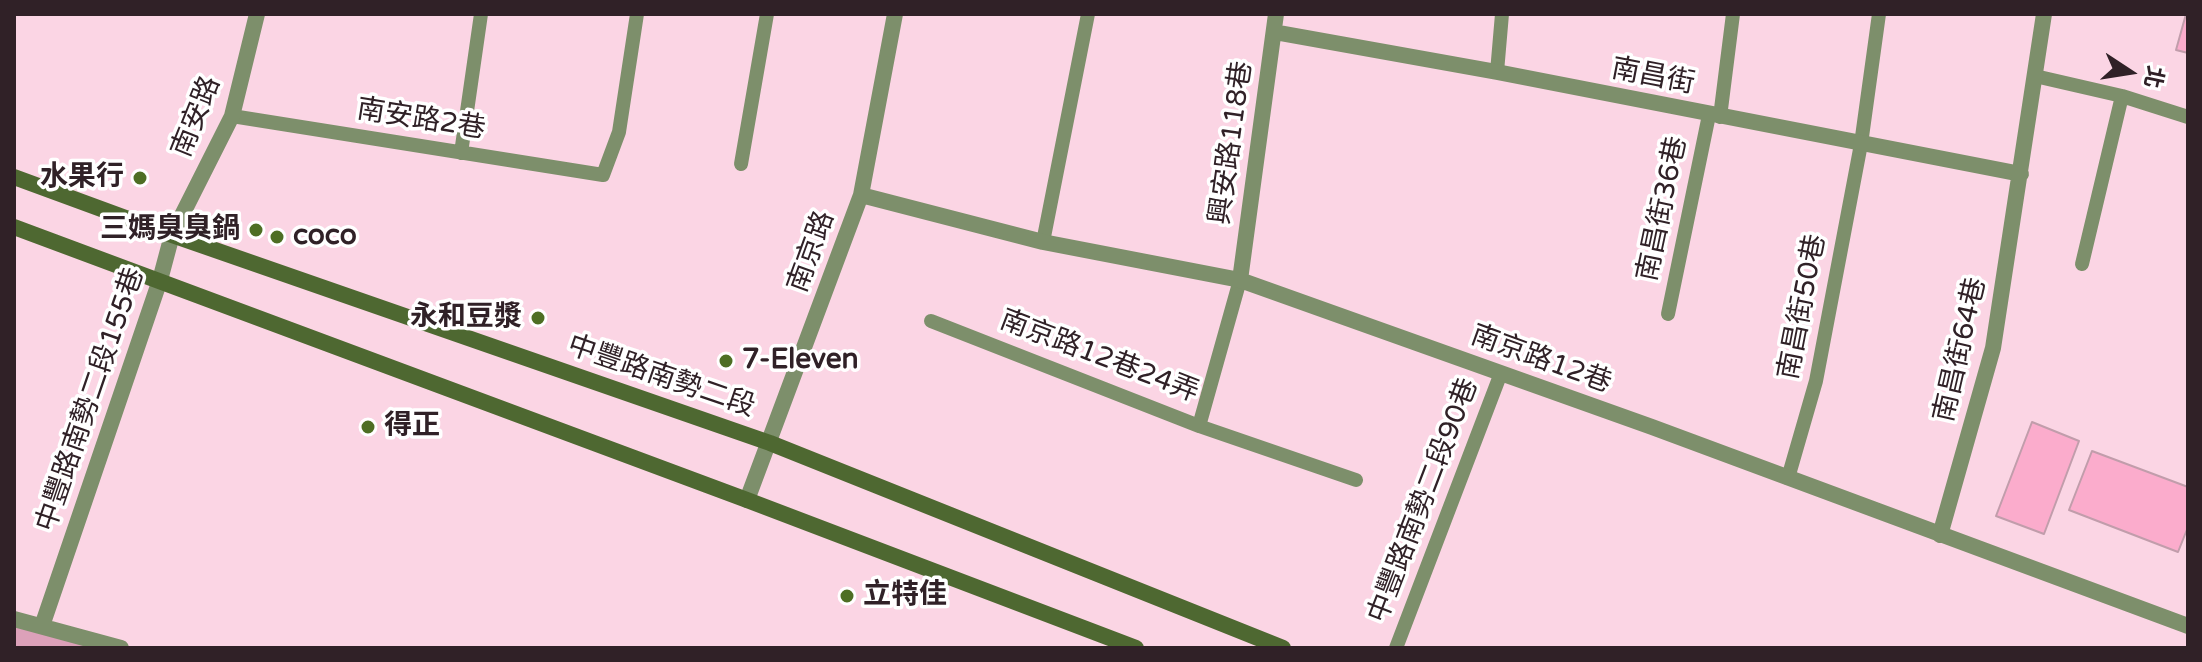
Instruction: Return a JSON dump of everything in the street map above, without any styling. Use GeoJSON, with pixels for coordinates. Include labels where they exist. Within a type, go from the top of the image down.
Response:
{"type":"FeatureCollection","features":[{"type":"Feature","properties":{"kind":"main road","name":"中豐路南勢二段"},"geometry":{"type":"LineString","coordinates":[[14,177],[770,443],[1283,648]]}},
{"type":"Feature","properties":{"kind":"main road"},"geometry":{"type":"LineString","coordinates":[[14,227],[1136,648]]}},
{"type":"Feature","properties":{"kind":"street","name":"南安路"},"geometry":{"type":"LineString","coordinates":[[172,235],[232,116],[257,14]]}},
{"type":"Feature","properties":{"kind":"street","name":"南京路"},"geometry":{"type":"LineString","coordinates":[[747,500],[861,195],[895,14]]}},
{"type":"Feature","properties":{"kind":"street","name":"興安路118巷"},"geometry":{"type":"LineString","coordinates":[[1240,280],[1276,14]]}},
{"type":"Feature","properties":{"kind":"street","name":"南昌街64巷"},"geometry":{"type":"LineString","coordinates":[[1940,535],[1993,348],[2044,14]]}},
{"type":"Feature","properties":{"kind":"street","name":"南昌街"},"geometry":{"type":"LineString","coordinates":[[1274,32],[2021,174]]}},
{"type":"Feature","properties":{"kind":"street","name":"南京路12巷"},"geometry":{"type":"LineString","coordinates":[[861,195],[1043,242],[1240,280],[2188,626]]}},
{"type":"Feature","properties":{"kind":"street","name":"中豐路南勢二段155巷"},"geometry":{"type":"LineString","coordinates":[[42,626],[160,280],[172,235]]}},
{"type":"Feature","properties":{"kind":"street"},"geometry":{"type":"LineString","coordinates":[[14,619],[121,648]]}},
{"type":"Feature","properties":{"kind":"lane"},"geometry":{"type":"LineString","coordinates":[[461,153],[481,14]]}},
{"type":"Feature","properties":{"kind":"lane","name":"南安路2巷"},"geometry":{"type":"LineString","coordinates":[[232,116],[603,175],[619,132],[637,14]]}},
{"type":"Feature","properties":{"kind":"lane"},"geometry":{"type":"LineString","coordinates":[[741,164],[767,14]]}},
{"type":"Feature","properties":{"kind":"lane"},"geometry":{"type":"LineString","coordinates":[[1043,242],[1088,14]]}},
{"type":"Feature","properties":{"kind":"lane"},"geometry":{"type":"LineString","coordinates":[[1497,72],[1502,14]]}},
{"type":"Feature","properties":{"kind":"lane","name":"南昌街36巷"},"geometry":{"type":"LineString","coordinates":[[1668,314],[1715,116],[1733,14]]}},
{"type":"Feature","properties":{"kind":"lane","name":"南昌街50巷"},"geometry":{"type":"LineString","coordinates":[[1788,478],[1816,381],[1861,144],[1879,14]]}},
{"type":"Feature","properties":{"kind":"lane"},"geometry":{"type":"LineString","coordinates":[[2035,76],[2122,96],[2188,117]]}},
{"type":"Feature","properties":{"kind":"lane"},"geometry":{"type":"LineString","coordinates":[[2082,264],[2122,96]]}},
{"type":"Feature","properties":{"kind":"lane","name":"南京路12巷24弄"},"geometry":{"type":"LineString","coordinates":[[931,321],[1199,426],[1240,280]]}},
{"type":"Feature","properties":{"kind":"lane","name":"中豐路南勢二段90巷"},"geometry":{"type":"LineString","coordinates":[[1396,648],[1501,373]]}},
{"type":"Feature","properties":{"kind":"lane"},"geometry":{"type":"LineString","coordinates":[[1199,426],[1356,480]]}},
{"type":"Feature","properties":{"kind":"shaded area"},"geometry":{"type":"Polygon","coordinates":[[[14,621],[117,648],[14,648],[14,621]]]}},
{"type":"Feature","properties":{"kind":"building"},"geometry":{"type":"Polygon","coordinates":[[[2188,14],[2188,53],[2176,50],[2188,14]]]}},
{"type":"Feature","properties":{"kind":"building"},"geometry":{"type":"Polygon","coordinates":[[[2032,422],[2079,441],[2044,534],[1996,516],[2032,422]]]}},
{"type":"Feature","properties":{"kind":"building"},"geometry":{"type":"Polygon","coordinates":[[[2092,451],[2188,487],[2188,527],[2178,552],[2069,510],[2092,451]]]}},
{"type":"Feature","properties":{"kind":"place","name":"水果行"},"geometry":{"type":"Point","coordinates":[140,178]}},
{"type":"Feature","properties":{"kind":"place","name":"三媽臭臭鍋"},"geometry":{"type":"Point","coordinates":[256,230]}},
{"type":"Feature","properties":{"kind":"place","name":"coco"},"geometry":{"type":"Point","coordinates":[277,237]}},
{"type":"Feature","properties":{"kind":"place","name":"永和豆漿"},"geometry":{"type":"Point","coordinates":[538,318]}},
{"type":"Feature","properties":{"kind":"place","name":"7-Eleven"},"geometry":{"type":"Point","coordinates":[726,361]}},
{"type":"Feature","properties":{"kind":"place","name":"得正"},"geometry":{"type":"Point","coordinates":[368,427]}},
{"type":"Feature","properties":{"kind":"place","name":"立特佳"},"geometry":{"type":"Point","coordinates":[847,596]}}]}
